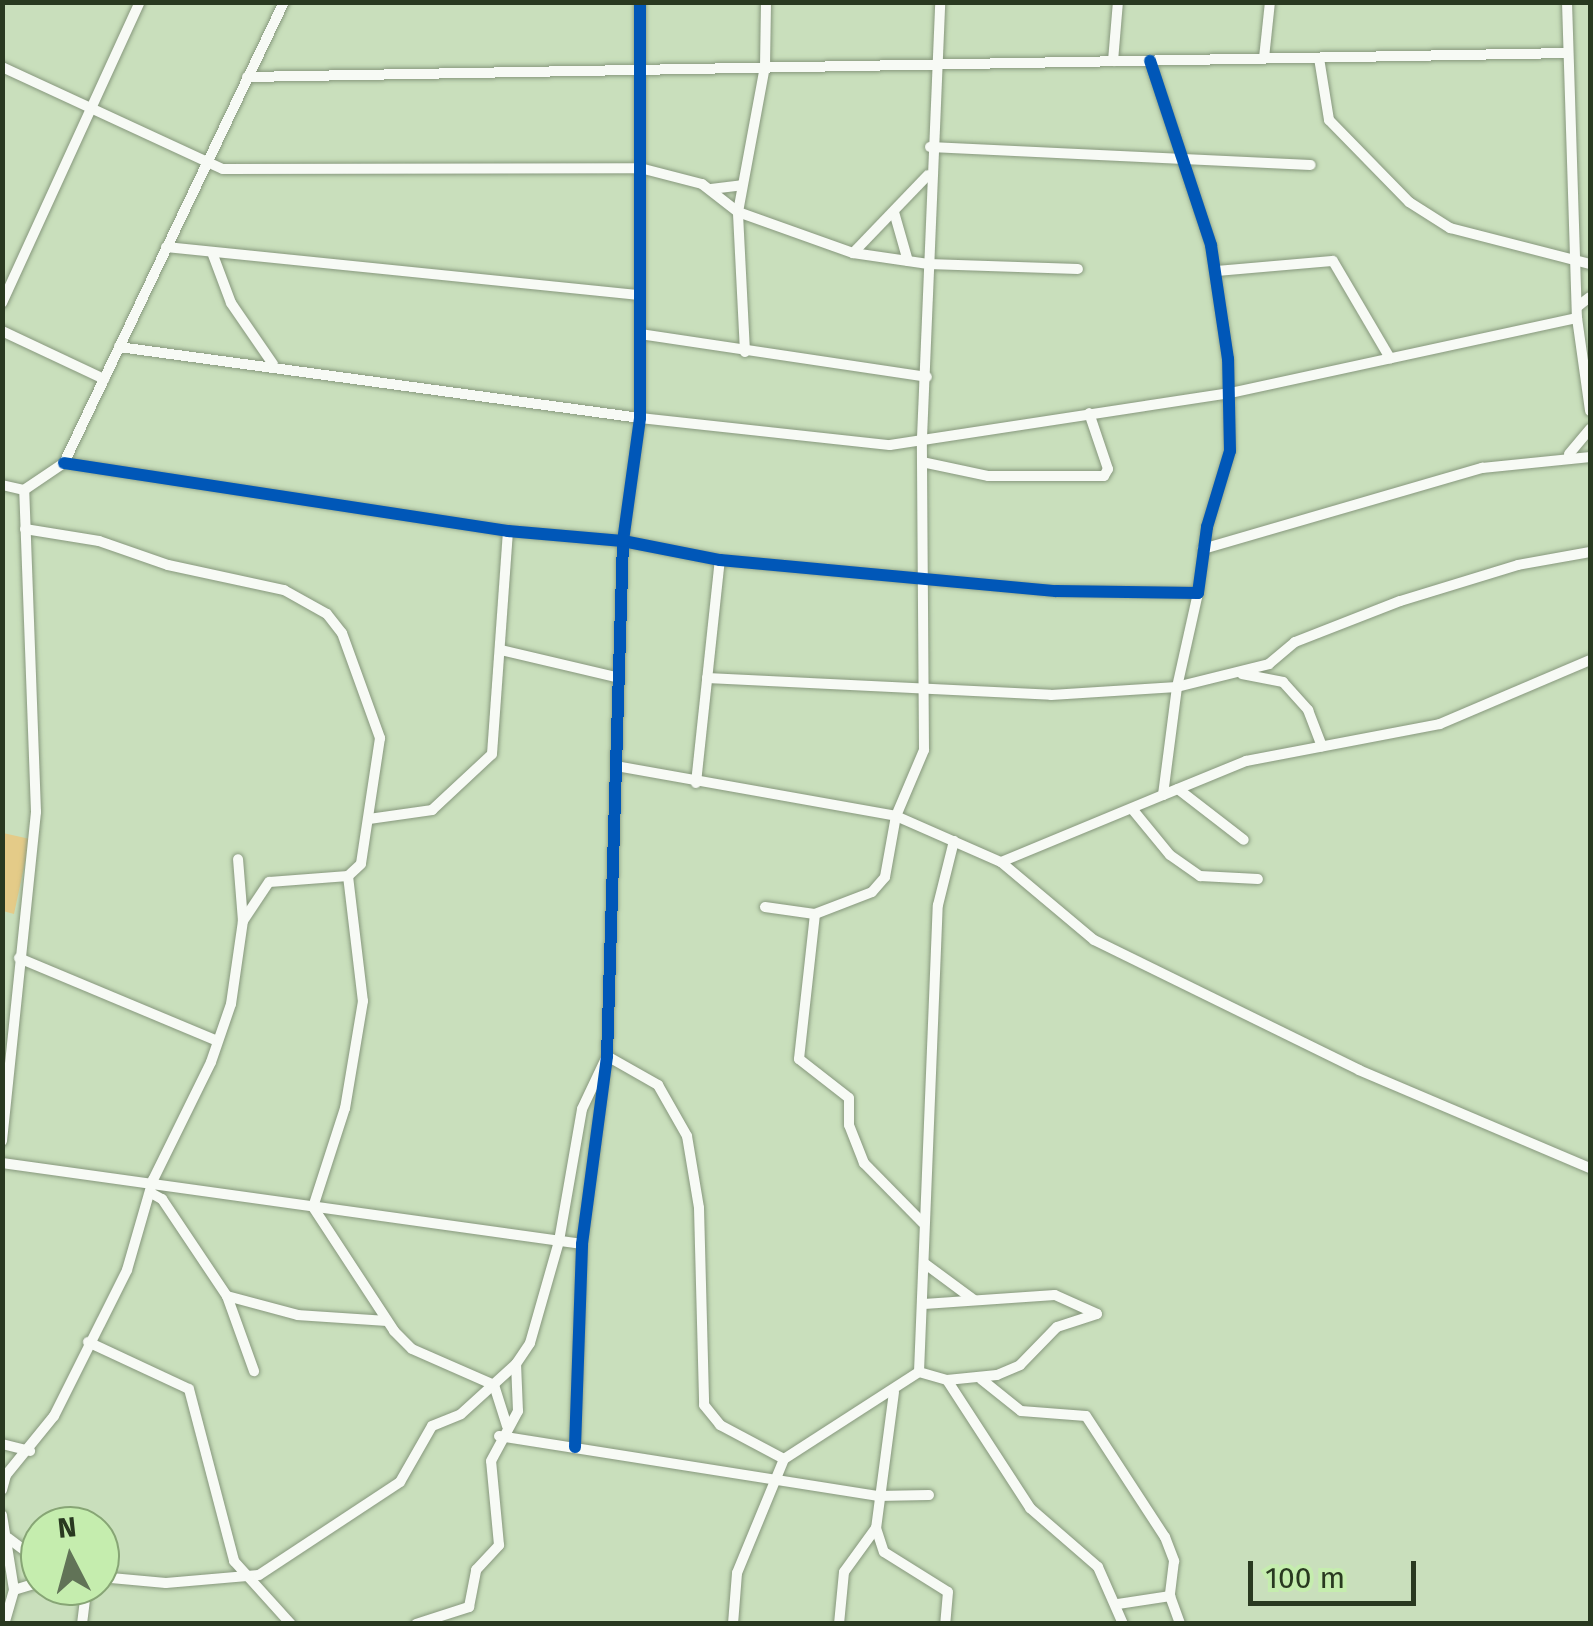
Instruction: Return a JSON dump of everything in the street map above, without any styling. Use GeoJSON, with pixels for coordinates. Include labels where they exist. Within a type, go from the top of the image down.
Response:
{"type":"FeatureCollection","features":[{"type":"Feature","properties":{"kind":"street"},"geometry":{"type":"LineString","coordinates":[[2,302],[140,2]]}},
{"type":"Feature","properties":{"kind":"street"},"geometry":{"type":"LineString","coordinates":[[2,484],[24,490],[64,463],[284,2]]}},
{"type":"Feature","properties":{"kind":"street"},"geometry":{"type":"LineString","coordinates":[[575,1447],[582,1244],[608,1056],[624,541],[640,418],[640,2]]}},
{"type":"Feature","properties":{"kind":"street"},"geometry":{"type":"LineString","coordinates":[[746,352],[738,212],[765,68],[766,2]]}},
{"type":"Feature","properties":{"kind":"street"},"geometry":{"type":"LineString","coordinates":[[765,907],[815,914],[872,892],[885,877],[896,816],[924,750],[927,688],[922,438],[927,377],[928,175],[940,2]]}},
{"type":"Feature","properties":{"kind":"street"},"geometry":{"type":"LineString","coordinates":[[1113,61],[1118,2]]}},
{"type":"Feature","properties":{"kind":"street"},"geometry":{"type":"LineString","coordinates":[[1264,58],[1270,2]]}},
{"type":"Feature","properties":{"kind":"street"},"geometry":{"type":"LineString","coordinates":[[1567,2],[1577,312],[1590,412]]}},
{"type":"Feature","properties":{"kind":"street"},"geometry":{"type":"LineString","coordinates":[[247,77],[1568,53]]}},
{"type":"Feature","properties":{"kind":"street"},"geometry":{"type":"LineString","coordinates":[[1318,58],[1329,120],[1409,202],[1450,228],[1576,257],[1590,264]]}},
{"type":"Feature","properties":{"kind":"street"},"geometry":{"type":"LineString","coordinates":[[1150,60],[1186,159],[1216,271],[1230,392],[1230,451],[1203,548],[1198,592],[1177,687],[1163,795]]}},
{"type":"Feature","properties":{"kind":"street"},"geometry":{"type":"LineString","coordinates":[[2,67],[223,169],[640,168],[711,189],[742,185]]}},
{"type":"Feature","properties":{"kind":"street"},"geometry":{"type":"LineString","coordinates":[[930,148],[1311,165]]}},
{"type":"Feature","properties":{"kind":"street"},"geometry":{"type":"LineString","coordinates":[[853,253],[928,175]]}},
{"type":"Feature","properties":{"kind":"street"},"geometry":{"type":"LineString","coordinates":[[711,189],[738,212],[853,253],[928,264],[1078,269]]}},
{"type":"Feature","properties":{"kind":"street"},"geometry":{"type":"LineString","coordinates":[[894,212],[908,261]]}},
{"type":"Feature","properties":{"kind":"street"},"geometry":{"type":"LineString","coordinates":[[166,247],[214,255],[640,295]]}},
{"type":"Feature","properties":{"kind":"street"},"geometry":{"type":"LineString","coordinates":[[214,255],[250,336],[274,365]]}},
{"type":"Feature","properties":{"kind":"street"},"geometry":{"type":"LineString","coordinates":[[1216,271],[1333,261],[1390,358]]}},
{"type":"Feature","properties":{"kind":"street"},"geometry":{"type":"LineString","coordinates":[[119,347],[274,365],[640,418],[871,444],[1230,392],[1577,312],[1590,298]]}},
{"type":"Feature","properties":{"kind":"street"},"geometry":{"type":"LineString","coordinates":[[2,331],[104,379]]}},
{"type":"Feature","properties":{"kind":"street"},"geometry":{"type":"LineString","coordinates":[[640,334],[927,377]]}},
{"type":"Feature","properties":{"kind":"street"},"geometry":{"type":"LineString","coordinates":[[250,336],[250,362]]}},
{"type":"Feature","properties":{"kind":"street"},"geometry":{"type":"LineString","coordinates":[[922,462],[988,476],[1104,476],[1108,469],[1090,414]]}},
{"type":"Feature","properties":{"kind":"street"},"geometry":{"type":"LineString","coordinates":[[1569,454],[1590,429]]}},
{"type":"Feature","properties":{"kind":"street"},"geometry":{"type":"LineString","coordinates":[[1203,548],[1482,468],[1569,454],[1590,458]]}},
{"type":"Feature","properties":{"kind":"street"},"geometry":{"type":"LineString","coordinates":[[64,463],[508,530],[624,541],[720,560],[1056,591],[1198,592]]}},
{"type":"Feature","properties":{"kind":"street"},"geometry":{"type":"LineString","coordinates":[[2,1140],[36,812],[24,490]]}},
{"type":"Feature","properties":{"kind":"street"},"geometry":{"type":"LineString","coordinates":[[24,530],[99,541],[168,565],[284,590],[327,614],[342,634],[380,738],[361,864],[348,876],[269,882],[243,921]]}},
{"type":"Feature","properties":{"kind":"street"},"geometry":{"type":"LineString","coordinates":[[370,819],[432,810],[486,762],[494,744],[508,530]]}},
{"type":"Feature","properties":{"kind":"street"},"geometry":{"type":"LineString","coordinates":[[707,678],[1096,695],[1177,687],[1269,664],[1295,642],[1400,601],[1518,565],[1590,552]]}},
{"type":"Feature","properties":{"kind":"street"},"geometry":{"type":"LineString","coordinates":[[696,784],[720,560]]}},
{"type":"Feature","properties":{"kind":"street"},"geometry":{"type":"LineString","coordinates":[[500,650],[619,678]]}},
{"type":"Feature","properties":{"kind":"street"},"geometry":{"type":"LineString","coordinates":[[1001,862],[1246,761],[1440,724],[1590,660]]}},
{"type":"Feature","properties":{"kind":"street"},"geometry":{"type":"LineString","coordinates":[[1236,672],[1283,682],[1308,710],[1322,746]]}},
{"type":"Feature","properties":{"kind":"street"},"geometry":{"type":"LineString","coordinates":[[616,766],[696,784]]}},
{"type":"Feature","properties":{"kind":"street"},"geometry":{"type":"LineString","coordinates":[[696,784],[699,778],[896,816],[1001,862],[1094,940],[1358,1070],[1590,1168]]}},
{"type":"Feature","properties":{"kind":"street"},"geometry":{"type":"LineString","coordinates":[[1178,789],[1244,840]]}},
{"type":"Feature","properties":{"kind":"street"},"geometry":{"type":"LineString","coordinates":[[1133,810],[1170,856],[1200,876],[1258,879]]}},
{"type":"Feature","properties":{"kind":"street"},"geometry":{"type":"LineString","coordinates":[[732,1624],[736,1573],[784,1459],[894,1392],[919,1372],[938,905],[954,841]]}},
{"type":"Feature","properties":{"kind":"street"},"geometry":{"type":"LineString","coordinates":[[2,1490],[6,1475],[30,1450],[127,1270],[152,1186],[217,1042],[230,1004],[243,921],[238,859]]}},
{"type":"Feature","properties":{"kind":"street"},"geometry":{"type":"LineString","coordinates":[[313,1207],[346,1108],[362,1001],[348,876]]}},
{"type":"Feature","properties":{"kind":"street"},"geometry":{"type":"LineString","coordinates":[[815,914],[799,1058],[850,1098],[849,1125],[864,1163],[923,1223]]}},
{"type":"Feature","properties":{"kind":"street"},"geometry":{"type":"LineString","coordinates":[[19,958],[217,1042]]}},
{"type":"Feature","properties":{"kind":"street"},"geometry":{"type":"LineString","coordinates":[[120,1579],[166,1583],[250,1579],[391,1488],[409,1472],[432,1426],[461,1414],[516,1364],[530,1343],[559,1240],[582,1109],[608,1056]]}},
{"type":"Feature","properties":{"kind":"street"},"geometry":{"type":"LineString","coordinates":[[608,1056],[658,1085],[687,1136],[698,1208],[704,1405],[720,1426],[784,1459]]}},
{"type":"Feature","properties":{"kind":"street"},"geometry":{"type":"LineString","coordinates":[[2,1163],[582,1244]]}},
{"type":"Feature","properties":{"kind":"street"},"geometry":{"type":"LineString","coordinates":[[152,1186],[227,1296],[254,1371]]}},
{"type":"Feature","properties":{"kind":"street"},"geometry":{"type":"LineString","coordinates":[[313,1207],[386,1321],[412,1349],[494,1385]]}},
{"type":"Feature","properties":{"kind":"street"},"geometry":{"type":"LineString","coordinates":[[924,1263],[974,1300]]}},
{"type":"Feature","properties":{"kind":"street"},"geometry":{"type":"LineString","coordinates":[[919,1372],[946,1380],[980,1379],[1020,1364],[1057,1327],[1098,1314],[1055,1295],[924,1304]]}},
{"type":"Feature","properties":{"kind":"street"},"geometry":{"type":"LineString","coordinates":[[227,1296],[298,1315],[386,1321]]}},
{"type":"Feature","properties":{"kind":"street"},"geometry":{"type":"LineString","coordinates":[[88,1342],[178,1382],[197,1400],[218,1514],[234,1561],[290,1624]]}},
{"type":"Feature","properties":{"kind":"street"},"geometry":{"type":"LineString","coordinates":[[416,1624],[469,1607],[476,1570],[499,1545],[491,1460],[503,1431],[518,1411],[516,1364]]}},
{"type":"Feature","properties":{"kind":"street"},"geometry":{"type":"LineString","coordinates":[[980,1379],[1021,1411],[1086,1416],[1165,1536],[1174,1561],[1170,1596],[1180,1624]]}},
{"type":"Feature","properties":{"kind":"street"},"geometry":{"type":"LineString","coordinates":[[946,1380],[1030,1508],[1075,1542],[1118,1604],[1123,1624]]}},
{"type":"Feature","properties":{"kind":"street"},"geometry":{"type":"LineString","coordinates":[[494,1385],[503,1431]]}},
{"type":"Feature","properties":{"kind":"street"},"geometry":{"type":"LineString","coordinates":[[894,1392],[877,1496],[876,1528],[884,1552],[948,1592],[945,1624]]}},
{"type":"Feature","properties":{"kind":"street"},"geometry":{"type":"LineString","coordinates":[[503,1431],[575,1447],[778,1476],[877,1496],[930,1494]]}},
{"type":"Feature","properties":{"kind":"street"},"geometry":{"type":"LineString","coordinates":[[2,1444],[30,1450]]}},
{"type":"Feature","properties":{"kind":"street"},"geometry":{"type":"LineString","coordinates":[[2,1515],[14,1590],[6,1605],[4,1624]]}},
{"type":"Feature","properties":{"kind":"street"},"geometry":{"type":"LineString","coordinates":[[839,1624],[844,1572],[876,1528]]}},
{"type":"Feature","properties":{"kind":"street"},"geometry":{"type":"LineString","coordinates":[[8,1538],[20,1547]]}},
{"type":"Feature","properties":{"kind":"street"},"geometry":{"type":"LineString","coordinates":[[14,1590],[20,1588]]}},
{"type":"Feature","properties":{"kind":"street"},"geometry":{"type":"LineString","coordinates":[[1118,1604],[1170,1596]]}},
{"type":"Feature","properties":{"kind":"shaded area"},"geometry":{"type":"Polygon","coordinates":[[[3,833],[30,839],[14,914],[3,911],[3,833]]]}},
{"type":"Feature","properties":{"kind":"cycle path"},"geometry":{"type":"LineString","coordinates":[[575,1447],[582,1244],[607,1056],[623,541],[640,418],[640,2]]}},
{"type":"Feature","properties":{"kind":"cycle path"},"geometry":{"type":"LineString","coordinates":[[64,463],[508,531],[623,541],[720,560],[1056,591],[1198,593],[1207,527],[1230,451],[1228,359],[1211,245],[1150,61]]}}]}
